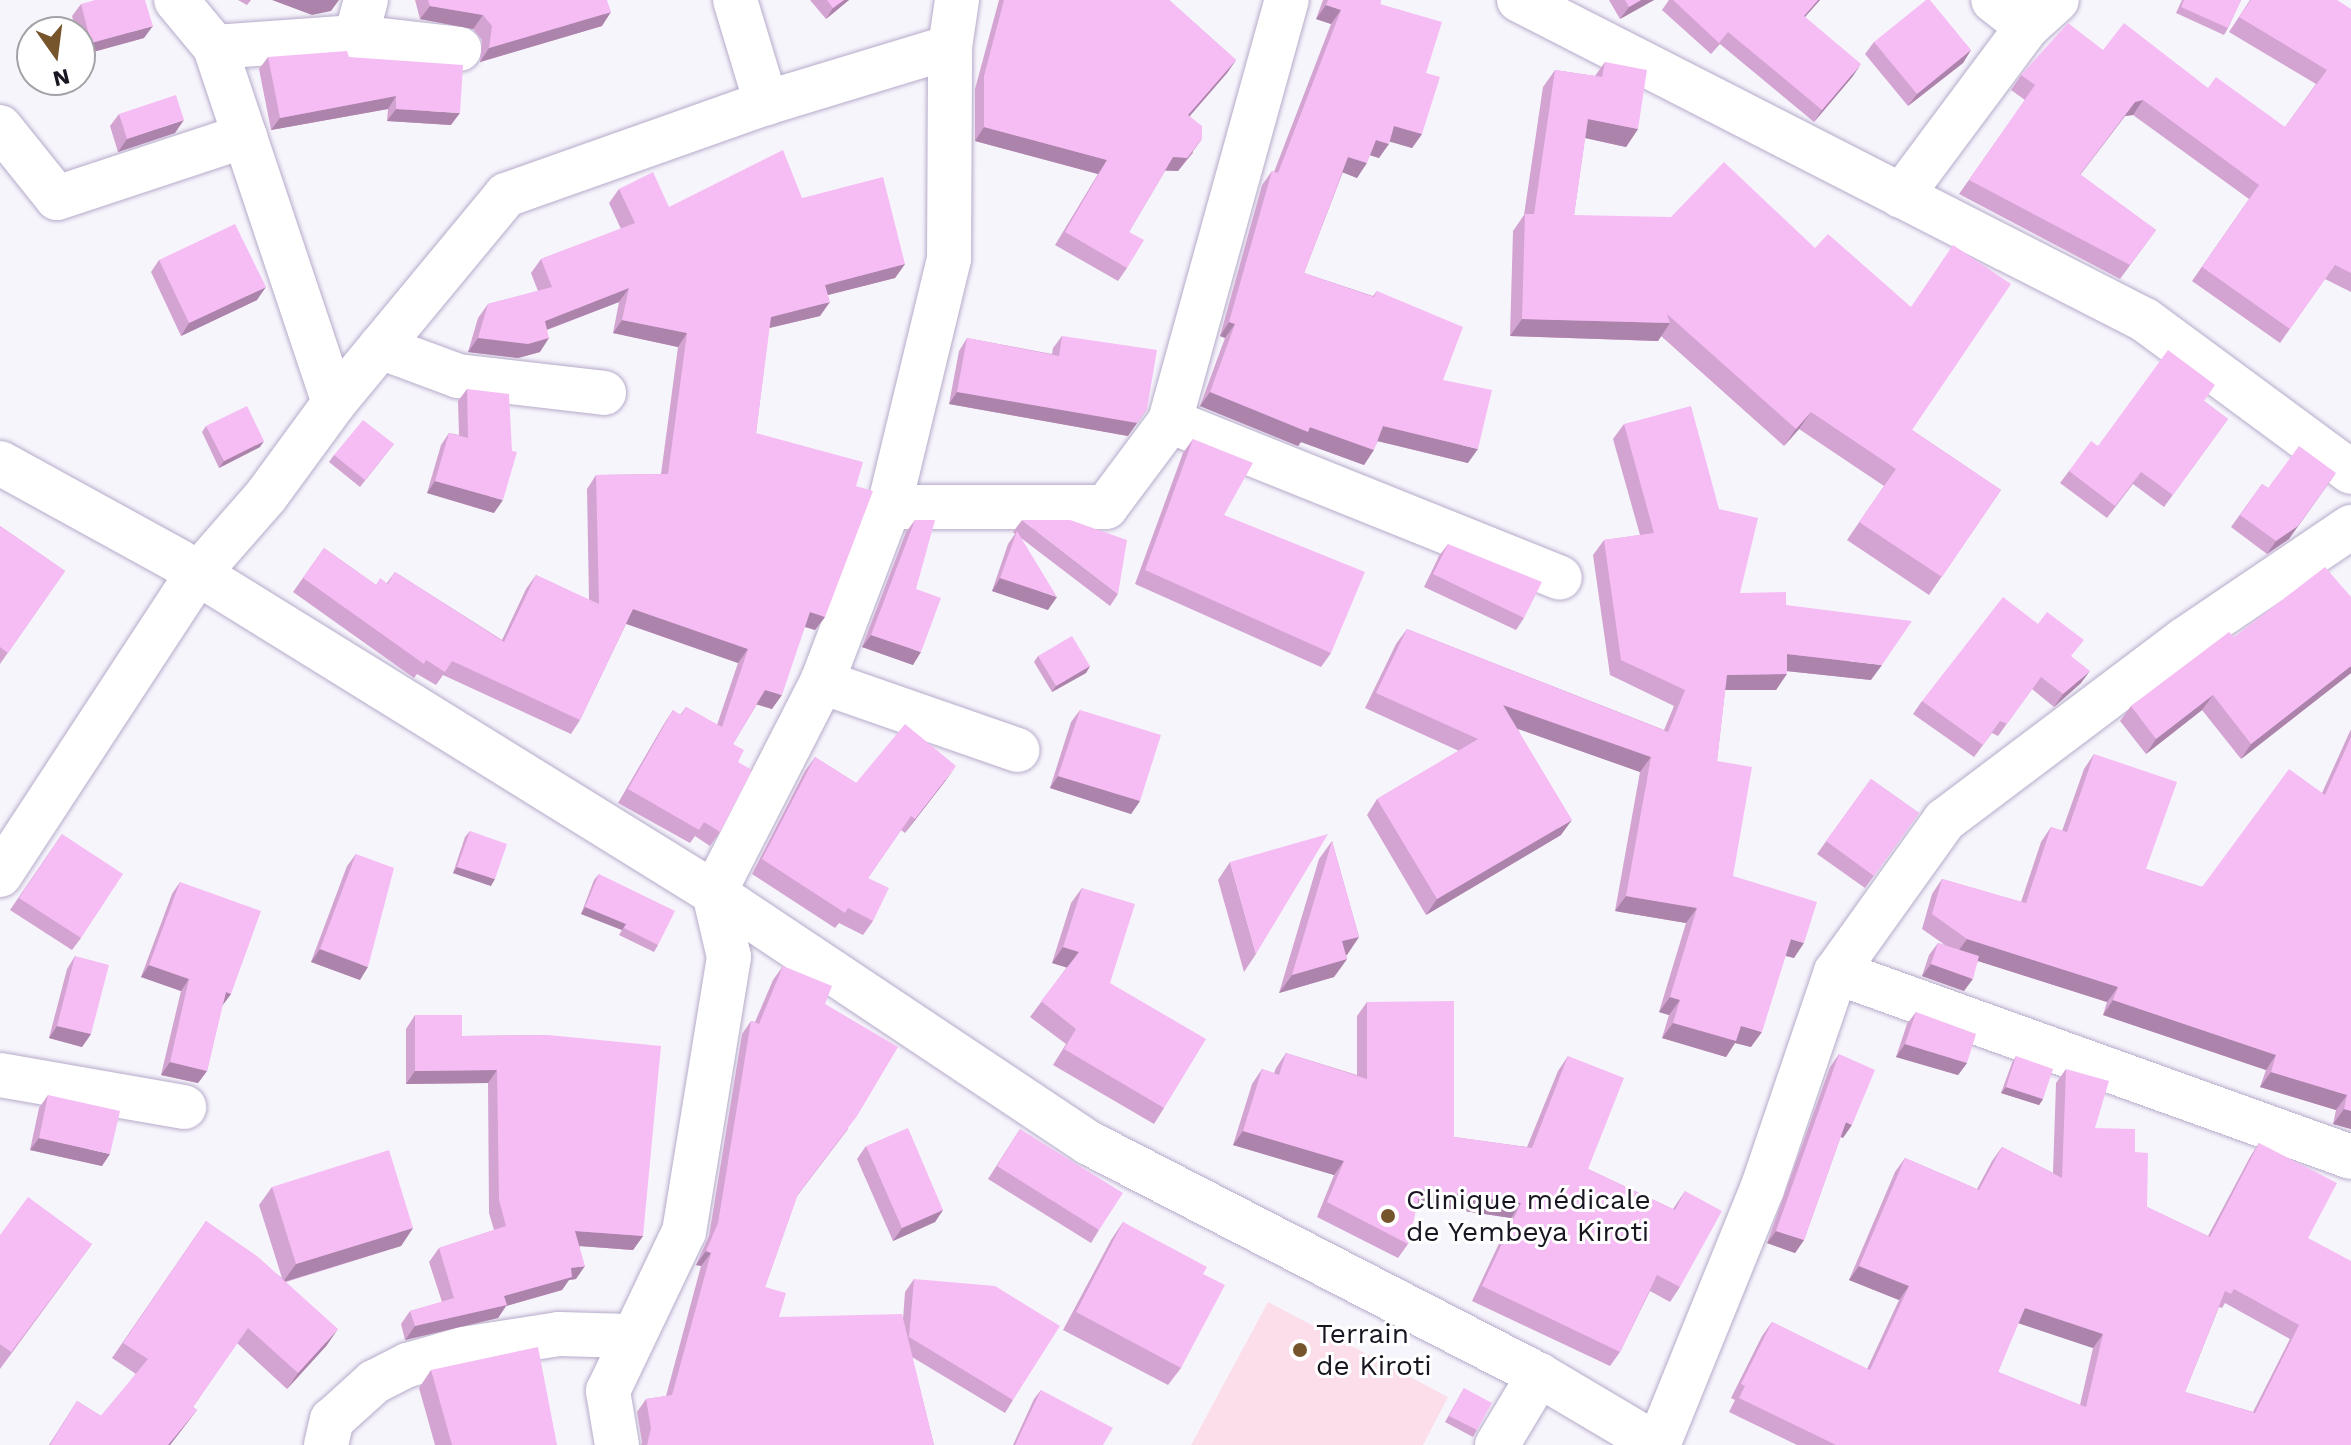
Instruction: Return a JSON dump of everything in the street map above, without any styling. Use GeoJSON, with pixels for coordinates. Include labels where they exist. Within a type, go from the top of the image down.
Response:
{"type":"FeatureCollection","features":[{"type":"Feature","properties":{"kind":"street"},"geometry":{"type":"LineString","coordinates":[[176,0],[215,47],[334,403]]}},
{"type":"Feature","properties":{"kind":"street"},"geometry":{"type":"LineString","coordinates":[[735,0],[766,103]]}},
{"type":"Feature","properties":{"kind":"street"},"geometry":{"type":"LineString","coordinates":[[617,1445],[608,1391],[630,1336],[663,1283],[684,1232],[729,957],[714,893],[822,682],[889,507],[949,259],[950,47],[957,0]]}},
{"type":"Feature","properties":{"kind":"street"},"geometry":{"type":"LineString","coordinates":[[889,507],[1106,507],[1170,421],[1287,0]]}},
{"type":"Feature","properties":{"kind":"street"},"geometry":{"type":"LineString","coordinates":[[1519,0],[2145,320],[2351,472]]}},
{"type":"Feature","properties":{"kind":"street"},"geometry":{"type":"LineString","coordinates":[[1901,196],[2042,13],[1993,0]]}},
{"type":"Feature","properties":{"kind":"street"},"geometry":{"type":"LineString","coordinates":[[215,47],[361,18],[459,49]]}},
{"type":"Feature","properties":{"kind":"street"},"geometry":{"type":"LineString","coordinates":[[0,875],[196,576],[266,496],[334,403],[506,195],[766,103],[950,47]]}},
{"type":"Feature","properties":{"kind":"street"},"geometry":{"type":"LineString","coordinates":[[0,127],[57,198],[245,136]]}},
{"type":"Feature","properties":{"kind":"street"},"geometry":{"type":"LineString","coordinates":[[380,347],[458,376],[604,393]]}},
{"type":"Feature","properties":{"kind":"street"},"geometry":{"type":"LineString","coordinates":[[1170,421],[1560,578]]}},
{"type":"Feature","properties":{"kind":"street"},"geometry":{"type":"LineString","coordinates":[[0,463],[196,576],[714,893],[1089,1143],[1539,1375],[1658,1445],[1762,1189],[1836,972],[1945,820],[2184,640],[2351,527]]}},
{"type":"Feature","properties":{"kind":"street"},"geometry":{"type":"LineString","coordinates":[[822,682],[1017,750]]}},
{"type":"Feature","properties":{"kind":"street"},"geometry":{"type":"LineString","coordinates":[[1836,972],[2351,1157]]}},
{"type":"Feature","properties":{"kind":"street"},"geometry":{"type":"LineString","coordinates":[[0,1075],[184,1107]]}},
{"type":"Feature","properties":{"kind":"street"},"geometry":{"type":"LineString","coordinates":[[326,1445],[332,1420],[374,1382],[408,1365],[463,1349],[559,1334],[630,1336]]}},
{"type":"Feature","properties":{"kind":"street"},"geometry":{"type":"LineString","coordinates":[[1497,1445],[1539,1375]]}},
{"type":"Feature","properties":{"kind":"shaded area","name":"Terrain de Kiroti"},"geometry":{"type":"Polygon","coordinates":[[[1268,1302],[1448,1397],[1423,1445],[1191,1445],[1268,1302]]]}},
{"type":"Feature","properties":{"kind":"building"},"geometry":{"type":"Polygon","coordinates":[[[95,0],[145,0],[153,26],[96,42],[96,16],[84,16],[81,4],[95,0]]]}},
{"type":"Feature","properties":{"kind":"building"},"geometry":{"type":"Polygon","coordinates":[[[428,0],[607,0],[611,12],[489,48],[492,26],[483,15],[430,6],[428,0]]]}},
{"type":"Feature","properties":{"kind":"building"},"geometry":{"type":"Polygon","coordinates":[[[827,0],[844,0],[833,8],[827,0]]]}},
{"type":"Feature","properties":{"kind":"building"},"geometry":{"type":"Polygon","coordinates":[[[1004,0],[1169,0],[1236,60],[1188,115],[1202,126],[1202,139],[1187,158],[1173,157],[1129,232],[1144,240],[1127,268],[1065,232],[1107,160],[984,127],[984,76],[1004,0]]]}},
{"type":"Feature","properties":{"kind":"building"},"geometry":{"type":"Polygon","coordinates":[[[1328,0],[1381,0],[1380,4],[1442,22],[1426,73],[1440,77],[1422,134],[1394,126],[1389,144],[1376,140],[1367,163],[1348,157],[1304,273],[1374,297],[1377,291],[1463,327],[1443,380],[1492,390],[1478,449],[1383,426],[1374,450],[1310,427],[1308,432],[1210,392],[1235,324],[1229,322],[1272,171],[1278,173],[1341,10],[1326,5],[1328,0]]]}},
{"type":"Feature","properties":{"kind":"building"},"geometry":{"type":"Polygon","coordinates":[[[1625,0],[1641,0],[1629,7],[1625,0]]]}},
{"type":"Feature","properties":{"kind":"building"},"geometry":{"type":"Polygon","coordinates":[[[1673,0],[1818,0],[1804,16],[1861,64],[1822,110],[1728,32],[1719,43],[1673,0]]]}},
{"type":"Feature","properties":{"kind":"building"},"geometry":{"type":"Polygon","coordinates":[[[1930,0],[1971,50],[1917,94],[1874,42],[1930,0]]]}},
{"type":"Feature","properties":{"kind":"building"},"geometry":{"type":"Polygon","coordinates":[[[2184,0],[2241,0],[2228,28],[2181,7],[2184,0]]]}},
{"type":"Feature","properties":{"kind":"building"},"geometry":{"type":"Polygon","coordinates":[[[2251,0],[2337,0],[2351,9],[2351,273],[2335,265],[2290,329],[2202,267],[2259,185],[2143,100],[2135,102],[2080,174],[2156,230],[2130,265],[1969,180],[2035,85],[2021,75],[2068,23],[2103,50],[2124,23],[2208,88],[2216,77],[2285,127],[2327,70],[2239,17],[2251,0]]]}},
{"type":"Feature","properties":{"kind":"building"},"geometry":{"type":"Polygon","coordinates":[[[347,51],[349,57],[463,65],[460,113],[396,109],[396,96],[280,118],[268,57],[347,51]]]}},
{"type":"Feature","properties":{"kind":"building"},"geometry":{"type":"Polygon","coordinates":[[[1605,62],[1647,70],[1638,129],[1588,119],[1574,215],[1671,217],[1724,162],[1815,248],[1828,234],[1911,307],[1953,245],[2011,284],[1912,430],[2001,490],[1942,577],[1859,522],[1896,469],[1811,412],[1796,429],[1667,314],[1670,323],[1522,319],[1525,214],[1534,214],[1555,70],[1602,77],[1605,62]]]}},
{"type":"Feature","properties":{"kind":"building"},"geometry":{"type":"Polygon","coordinates":[[[176,95],[184,120],[127,139],[119,114],[176,95]]]}},
{"type":"Feature","properties":{"kind":"building"},"geometry":{"type":"Polygon","coordinates":[[[783,150],[802,198],[883,177],[905,264],[825,285],[830,302],[771,317],[756,433],[863,462],[856,486],[873,491],[825,617],[810,612],[782,695],[765,690],[733,744],[744,750],[738,762],[752,770],[720,832],[704,822],[699,830],[628,789],[673,710],[681,715],[686,707],[722,727],[748,649],[633,609],[580,720],[452,661],[445,672],[426,660],[424,664],[303,578],[324,548],[376,585],[380,578],[388,584],[395,572],[504,642],[536,575],[599,604],[596,475],[668,474],[687,333],[622,320],[629,288],[545,321],[549,338],[528,344],[478,338],[488,304],[552,287],[541,259],[635,223],[619,189],[653,172],[669,207],[783,150]]]}},
{"type":"Feature","properties":{"kind":"building"},"geometry":{"type":"Polygon","coordinates":[[[235,224],[266,287],[189,323],[159,260],[235,224]]]}},
{"type":"Feature","properties":{"kind":"building"},"geometry":{"type":"Polygon","coordinates":[[[1062,336],[1157,350],[1147,409],[1137,423],[957,392],[967,338],[1059,356],[1062,336]]]}},
{"type":"Feature","properties":{"kind":"building"},"geometry":{"type":"Polygon","coordinates":[[[2168,350],[2215,385],[2204,401],[2228,419],[2173,495],[2141,472],[2115,506],[2069,471],[2091,441],[2098,446],[2168,350]]]}},
{"type":"Feature","properties":{"kind":"building"},"geometry":{"type":"Polygon","coordinates":[[[467,389],[509,394],[512,451],[517,452],[503,500],[435,481],[449,433],[468,438],[467,389]]]}},
{"type":"Feature","properties":{"kind":"building"},"geometry":{"type":"Polygon","coordinates":[[[247,406],[264,441],[224,461],[206,426],[247,406]]]}},
{"type":"Feature","properties":{"kind":"building"},"geometry":{"type":"Polygon","coordinates":[[[1691,406],[1719,509],[1758,518],[1740,593],[1786,592],[1786,605],[1912,621],[1882,665],[1787,654],[1787,674],[1727,675],[1717,761],[1752,767],[1733,876],[1817,902],[1804,943],[1791,939],[1762,1032],[1741,1026],[1736,1041],[1673,1023],[1680,1000],[1670,997],[1697,908],[1626,896],[1651,757],[1503,705],[1572,820],[1437,899],[1377,799],[1478,739],[1376,693],[1407,629],[1668,732],[1685,690],[1621,660],[1604,540],[1654,533],[1624,424],[1691,406]]]}},
{"type":"Feature","properties":{"kind":"building"},"geometry":{"type":"Polygon","coordinates":[[[363,420],[394,444],[365,480],[334,455],[363,420]]]}},
{"type":"Feature","properties":{"kind":"building"},"geometry":{"type":"Polygon","coordinates":[[[1193,439],[1253,463],[1224,515],[1365,572],[1331,653],[1145,570],[1193,439]]]}},
{"type":"Feature","properties":{"kind":"building"},"geometry":{"type":"Polygon","coordinates":[[[2299,446],[2336,473],[2298,526],[2276,541],[2240,515],[2262,484],[2268,488],[2299,446]]]}},
{"type":"Feature","properties":{"kind":"building"},"geometry":{"type":"Polygon","coordinates":[[[915,520],[935,520],[916,589],[941,598],[921,652],[871,635],[915,520]]]}},
{"type":"Feature","properties":{"kind":"building"},"geometry":{"type":"Polygon","coordinates":[[[1022,520],[1070,520],[1127,540],[1118,594],[1022,520]]]}},
{"type":"Feature","properties":{"kind":"building"},"geometry":{"type":"Polygon","coordinates":[[[0,526],[65,571],[8,653],[0,647],[0,526]]]}},
{"type":"Feature","properties":{"kind":"building"},"geometry":{"type":"Polygon","coordinates":[[[1017,531],[1057,597],[1000,578],[1017,531]]]}},
{"type":"Feature","properties":{"kind":"building"},"geometry":{"type":"Polygon","coordinates":[[[1448,544],[1542,582],[1524,618],[1433,574],[1448,544]]]}},
{"type":"Feature","properties":{"kind":"building"},"geometry":{"type":"Polygon","coordinates":[[[2325,567],[2351,597],[2351,666],[2251,744],[2213,695],[2156,739],[2131,706],[2229,632],[2234,637],[2325,567]]]}},
{"type":"Feature","properties":{"kind":"building"},"geometry":{"type":"Polygon","coordinates":[[[2003,597],[2038,624],[2047,612],[2084,640],[2071,656],[2090,671],[2063,694],[2041,677],[2007,724],[2000,721],[1983,745],[1922,701],[2003,597]]]}},
{"type":"Feature","properties":{"kind":"building"},"geometry":{"type":"Polygon","coordinates":[[[1072,636],[1090,666],[1056,686],[1038,656],[1072,636]]]}},
{"type":"Feature","properties":{"kind":"building"},"geometry":{"type":"Polygon","coordinates":[[[1080,710],[1161,735],[1140,801],[1058,776],[1080,710]]]}},
{"type":"Feature","properties":{"kind":"building"},"geometry":{"type":"Polygon","coordinates":[[[905,724],[956,766],[915,819],[911,816],[868,878],[889,888],[873,921],[848,908],[845,913],[762,859],[815,757],[856,783],[905,724]]]}},
{"type":"Feature","properties":{"kind":"building"},"geometry":{"type":"Polygon","coordinates":[[[2351,737],[2351,1111],[2344,1109],[2347,1095],[2271,1072],[2276,1055],[2113,1000],[2118,987],[1967,939],[1932,914],[1942,879],[2026,903],[2051,827],[2067,832],[2094,754],[2177,782],[2146,869],[2202,887],[2289,769],[2325,795],[2351,737]]]}},
{"type":"Feature","properties":{"kind":"building"},"geometry":{"type":"Polygon","coordinates":[[[1871,779],[1919,813],[1874,876],[1826,841],[1871,779]]]}},
{"type":"Feature","properties":{"kind":"building"},"geometry":{"type":"Polygon","coordinates":[[[470,831],[507,844],[495,879],[457,867],[470,831]]]}},
{"type":"Feature","properties":{"kind":"building"},"geometry":{"type":"Polygon","coordinates":[[[62,834],[123,874],[81,938],[19,898],[62,834]]]}},
{"type":"Feature","properties":{"kind":"building"},"geometry":{"type":"Polygon","coordinates":[[[1328,834],[1256,954],[1230,862],[1328,834]]]}},
{"type":"Feature","properties":{"kind":"building"},"geometry":{"type":"Polygon","coordinates":[[[1332,841],[1359,937],[1342,941],[1347,959],[1292,975],[1332,841]]]}},
{"type":"Feature","properties":{"kind":"building"},"geometry":{"type":"Polygon","coordinates":[[[356,854],[394,868],[368,967],[320,949],[356,854]]]}},
{"type":"Feature","properties":{"kind":"building"},"geometry":{"type":"Polygon","coordinates":[[[599,874],[675,911],[658,945],[624,928],[626,924],[585,907],[599,874]]]}},
{"type":"Feature","properties":{"kind":"building"},"geometry":{"type":"Polygon","coordinates":[[[180,882],[261,911],[231,994],[226,992],[207,1071],[170,1062],[189,979],[149,965],[180,882]]]}},
{"type":"Feature","properties":{"kind":"building"},"geometry":{"type":"Polygon","coordinates":[[[1082,888],[1135,904],[1110,983],[1206,1039],[1164,1108],[1064,1049],[1076,1029],[1041,1001],[1079,952],[1063,947],[1082,888]]]}},
{"type":"Feature","properties":{"kind":"building"},"geometry":{"type":"Polygon","coordinates":[[[1938,943],[1979,956],[1973,979],[1931,964],[1938,943]]]}},
{"type":"Feature","properties":{"kind":"building"},"geometry":{"type":"Polygon","coordinates":[[[75,956],[109,965],[91,1034],[57,1026],[75,956]]]}},
{"type":"Feature","properties":{"kind":"building"},"geometry":{"type":"Polygon","coordinates":[[[783,966],[832,986],[825,1004],[898,1047],[857,1116],[798,1194],[765,1287],[786,1293],[779,1317],[902,1314],[934,1445],[647,1445],[651,1428],[646,1399],[672,1395],[711,1253],[706,1251],[718,1223],[751,1021],[759,1024],[783,966]]]}},
{"type":"Feature","properties":{"kind":"building"},"geometry":{"type":"Polygon","coordinates":[[[1454,1001],[1454,1137],[1532,1148],[1568,1056],[1624,1078],[1588,1169],[1675,1210],[1685,1191],[1722,1211],[1680,1287],[1657,1275],[1620,1352],[1482,1286],[1521,1203],[1421,1189],[1408,1244],[1327,1202],[1344,1161],[1243,1131],[1262,1069],[1279,1075],[1286,1053],[1367,1079],[1367,1002],[1454,1001]]]}},
{"type":"Feature","properties":{"kind":"building"},"geometry":{"type":"Polygon","coordinates":[[[1916,1012],[1976,1034],[1967,1063],[1905,1044],[1916,1012]]]}},
{"type":"Feature","properties":{"kind":"building"},"geometry":{"type":"Polygon","coordinates":[[[415,1015],[462,1015],[462,1036],[548,1035],[661,1046],[643,1236],[575,1231],[585,1266],[571,1268],[572,1277],[504,1296],[507,1305],[415,1326],[410,1311],[454,1298],[439,1248],[506,1226],[499,1200],[497,1070],[415,1071],[415,1015]]]}},
{"type":"Feature","properties":{"kind":"building"},"geometry":{"type":"Polygon","coordinates":[[[1839,1054],[1875,1070],[1852,1125],[1846,1122],[1804,1240],[1776,1231],[1839,1054]]]}},
{"type":"Feature","properties":{"kind":"building"},"geometry":{"type":"Polygon","coordinates":[[[2016,1056],[2053,1069],[2043,1099],[2006,1087],[2016,1056]]]}},
{"type":"Feature","properties":{"kind":"building"},"geometry":{"type":"Polygon","coordinates":[[[2066,1069],[2109,1081],[2095,1128],[2135,1129],[2135,1152],[2148,1153],[2147,1207],[2210,1237],[2259,1143],[2337,1183],[2308,1238],[2351,1261],[2351,1445],[1836,1445],[1739,1398],[1745,1386],[1741,1384],[1772,1322],[1870,1370],[1909,1286],[1859,1266],[1905,1158],[1979,1190],[2002,1147],[2062,1178],[2066,1069]],[[2234,1289],[2231,1294],[2225,1291],[2185,1392],[2255,1413],[2299,1325],[2234,1289]],[[2025,1308],[1998,1372],[2086,1407],[2103,1334],[2025,1308]]]}},
{"type":"Feature","properties":{"kind":"building"},"geometry":{"type":"Polygon","coordinates":[[[48,1095],[120,1111],[110,1154],[39,1138],[48,1095]]]}},
{"type":"Feature","properties":{"kind":"building"},"geometry":{"type":"Polygon","coordinates":[[[908,1128],[943,1210],[902,1228],[866,1146],[908,1128]]]}},
{"type":"Feature","properties":{"kind":"building"},"geometry":{"type":"Polygon","coordinates":[[[1020,1129],[1123,1193],[1099,1230],[997,1166],[1020,1129]]]}},
{"type":"Feature","properties":{"kind":"building"},"geometry":{"type":"Polygon","coordinates":[[[389,1150],[413,1228],[296,1264],[272,1187],[389,1150]]]}},
{"type":"Feature","properties":{"kind":"building"},"geometry":{"type":"Polygon","coordinates":[[[28,1197],[92,1244],[11,1352],[0,1344],[0,1235],[28,1197]]]}},
{"type":"Feature","properties":{"kind":"building"},"geometry":{"type":"Polygon","coordinates":[[[206,1221],[257,1256],[338,1329],[298,1373],[248,1328],[193,1407],[197,1410],[168,1445],[50,1445],[77,1401],[101,1416],[148,1359],[123,1343],[206,1221]]]}},
{"type":"Feature","properties":{"kind":"building"},"geometry":{"type":"Polygon","coordinates":[[[1123,1222],[1207,1267],[1203,1274],[1225,1285],[1181,1368],[1076,1312],[1123,1222]]]}},
{"type":"Feature","properties":{"kind":"building"},"geometry":{"type":"Polygon","coordinates":[[[914,1279],[995,1286],[1060,1326],[1013,1400],[909,1337],[914,1279]]]}},
{"type":"Feature","properties":{"kind":"building"},"geometry":{"type":"Polygon","coordinates":[[[538,1347],[557,1445],[452,1445],[431,1370],[538,1347]]]}},
{"type":"Feature","properties":{"kind":"building"},"geometry":{"type":"Polygon","coordinates":[[[1464,1388],[1492,1403],[1477,1430],[1449,1416],[1464,1388]]]}},
{"type":"Feature","properties":{"kind":"building"},"geometry":{"type":"Polygon","coordinates":[[[1041,1390],[1113,1428],[1103,1445],[1015,1445],[1041,1390]]]}},
{"type":"Feature","properties":{"kind":"place","name":"Clinique médicale de Yembeya Kiroti"},"geometry":{"type":"Point","coordinates":[1388,1216]}},
{"type":"Feature","properties":{"kind":"place","name":"Terrain de Kiroti"},"geometry":{"type":"Point","coordinates":[1300,1350]}}]}
